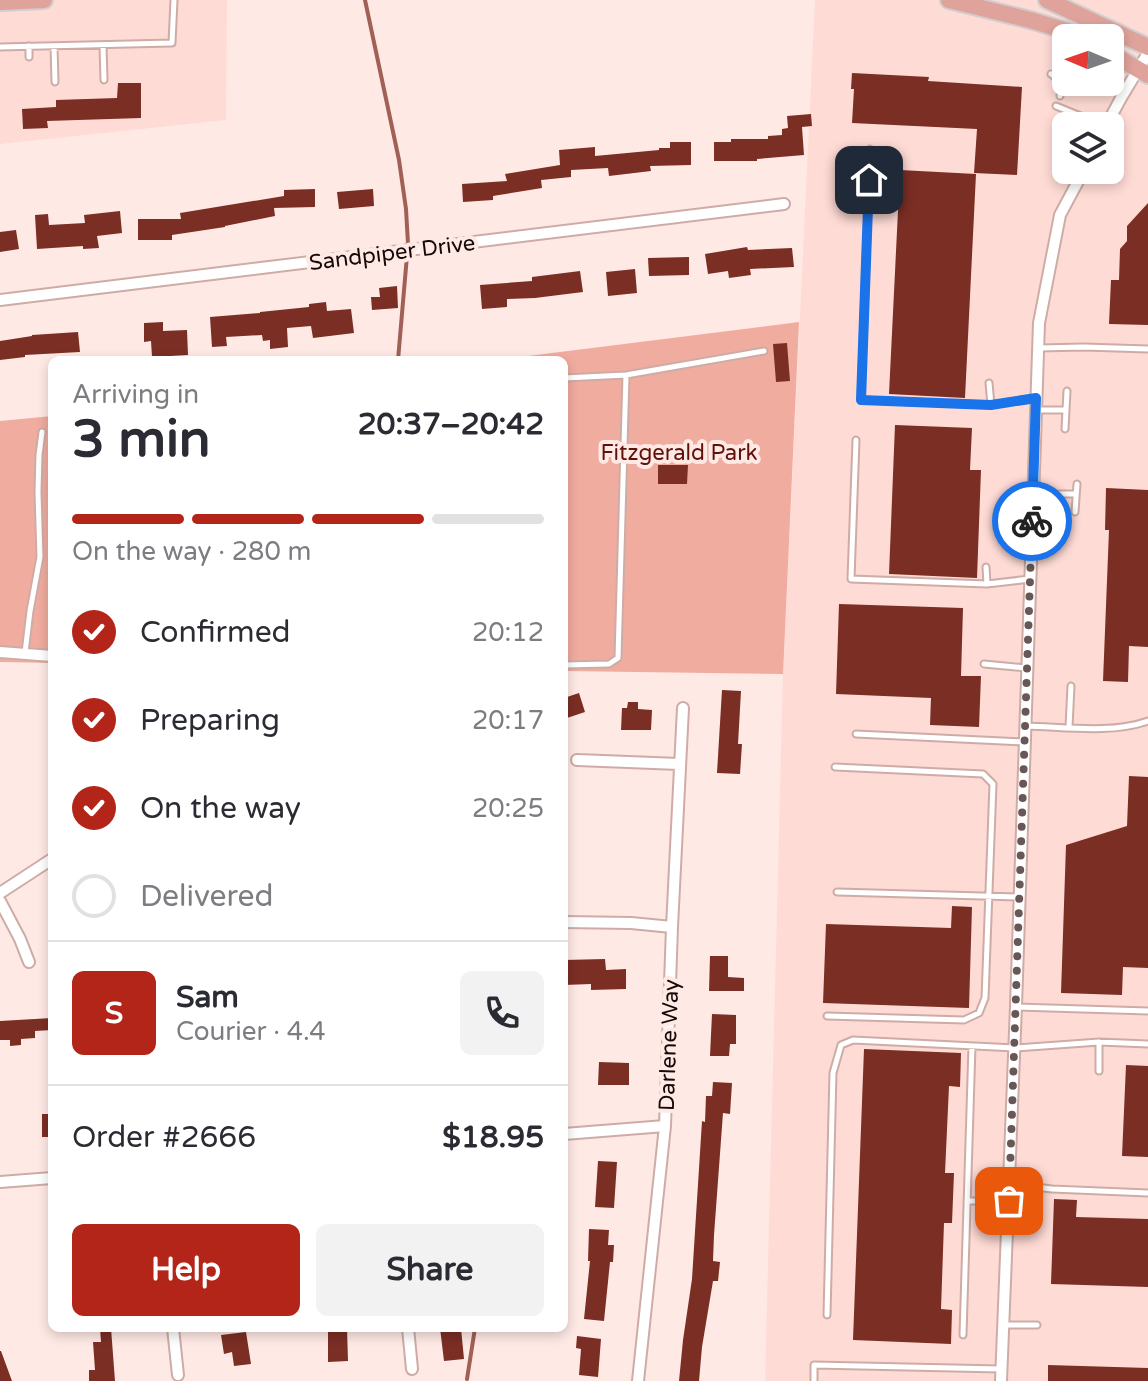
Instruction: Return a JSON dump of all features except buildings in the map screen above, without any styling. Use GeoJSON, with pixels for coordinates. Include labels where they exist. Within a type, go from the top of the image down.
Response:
{"type":"FeatureCollection","features":[{"type":"Feature","properties":{"kind":"main road"},"geometry":{"type":"LineString","coordinates":[[0,2],[44,0]]}},
{"type":"Feature","properties":{"kind":"main road"},"geometry":{"type":"LineString","coordinates":[[949,0],[1052,27]]}},
{"type":"Feature","properties":{"kind":"main road"},"geometry":{"type":"LineString","coordinates":[[1047,0],[1148,50]]}},
{"type":"Feature","properties":{"kind":"main road"},"geometry":{"type":"LineString","coordinates":[[1124,61],[1143,72]]}},
{"type":"Feature","properties":{"kind":"street"},"geometry":{"type":"LineString","coordinates":[[1116,112],[1143,72],[1148,50]]}},
{"type":"Feature","properties":{"kind":"street"},"geometry":{"type":"LineString","coordinates":[[1001,1375],[1039,323],[1060,215],[1077,184]]}},
{"type":"Feature","properties":{"kind":"street","name":"Sandpiper Drive"},"geometry":{"type":"LineString","coordinates":[[0,300],[784,204]]}},
{"type":"Feature","properties":{"kind":"street"},"geometry":{"type":"LineString","coordinates":[[0,652],[48,656]]}},
{"type":"Feature","properties":{"kind":"street","name":"Darlene Way"},"geometry":{"type":"LineString","coordinates":[[638,1381],[665,1126],[683,708]]}},
{"type":"Feature","properties":{"kind":"street"},"geometry":{"type":"LineString","coordinates":[[577,760],[679,764]]}},
{"type":"Feature","properties":{"kind":"street"},"geometry":{"type":"LineString","coordinates":[[0,893],[48,862]]}},
{"type":"Feature","properties":{"kind":"street"},"geometry":{"type":"LineString","coordinates":[[0,901],[29,962]]}},
{"type":"Feature","properties":{"kind":"street"},"geometry":{"type":"LineString","coordinates":[[568,922],[672,927]]}},
{"type":"Feature","properties":{"kind":"street"},"geometry":{"type":"LineString","coordinates":[[568,1134],[665,1126]]}},
{"type":"Feature","properties":{"kind":"street"},"geometry":{"type":"LineString","coordinates":[[0,1182],[48,1178]]}},
{"type":"Feature","properties":{"kind":"street"},"geometry":{"type":"LineString","coordinates":[[173,1332],[178,1375]]}},
{"type":"Feature","properties":{"kind":"street"},"geometry":{"type":"LineString","coordinates":[[408,1332],[412,1369]]}},
{"type":"Feature","properties":{"kind":"lane"},"geometry":{"type":"LineString","coordinates":[[0,47],[172,43],[174,0]]}},
{"type":"Feature","properties":{"kind":"lane"},"geometry":{"type":"LineString","coordinates":[[103,45],[104,80]]}},
{"type":"Feature","properties":{"kind":"lane"},"geometry":{"type":"LineString","coordinates":[[29,46],[29,57]]}},
{"type":"Feature","properties":{"kind":"lane"},"geometry":{"type":"LineString","coordinates":[[54,46],[55,82]]}},
{"type":"Feature","properties":{"kind":"lane"},"geometry":{"type":"LineString","coordinates":[[1056,106],[1071,112]]}},
{"type":"Feature","properties":{"kind":"lane"},"geometry":{"type":"LineString","coordinates":[[870,149],[861,400],[991,405],[1036,398]]}},
{"type":"Feature","properties":{"kind":"lane"},"geometry":{"type":"LineString","coordinates":[[1038,348],[1148,349]]}},
{"type":"Feature","properties":{"kind":"lane"},"geometry":{"type":"LineString","coordinates":[[568,378],[626,375],[764,351]]}},
{"type":"Feature","properties":{"kind":"lane"},"geometry":{"type":"LineString","coordinates":[[568,665],[609,664],[618,658],[626,375]]}},
{"type":"Feature","properties":{"kind":"lane"},"geometry":{"type":"LineString","coordinates":[[989,383],[991,405]]}},
{"type":"Feature","properties":{"kind":"lane"},"geometry":{"type":"LineString","coordinates":[[1065,429],[1067,391]]}},
{"type":"Feature","properties":{"kind":"lane"},"geometry":{"type":"LineString","coordinates":[[1036,410],[1065,410]]}},
{"type":"Feature","properties":{"kind":"lane"},"geometry":{"type":"LineString","coordinates":[[25,653],[40,557],[38,492],[42,432]]}},
{"type":"Feature","properties":{"kind":"lane"},"geometry":{"type":"LineString","coordinates":[[856,440],[851,579],[987,584],[1030,579]]}},
{"type":"Feature","properties":{"kind":"lane"},"geometry":{"type":"LineString","coordinates":[[1075,512],[1077,484]]}},
{"type":"Feature","properties":{"kind":"lane"},"geometry":{"type":"LineString","coordinates":[[1033,494],[1076,494]]}},
{"type":"Feature","properties":{"kind":"lane"},"geometry":{"type":"LineString","coordinates":[[986,567],[987,584]]}},
{"type":"Feature","properties":{"kind":"lane"},"geometry":{"type":"LineString","coordinates":[[984,664],[1027,668]]}},
{"type":"Feature","properties":{"kind":"lane"},"geometry":{"type":"LineString","coordinates":[[1069,727],[1071,686]]}},
{"type":"Feature","properties":{"kind":"lane"},"geometry":{"type":"LineString","coordinates":[[1025,726],[1109,728],[1148,721]]}},
{"type":"Feature","properties":{"kind":"lane"},"geometry":{"type":"LineString","coordinates":[[856,734],[1025,742]]}},
{"type":"Feature","properties":{"kind":"lane"},"geometry":{"type":"LineString","coordinates":[[827,1016],[964,1020],[979,1013],[985,998],[993,784],[983,774],[835,767]]}},
{"type":"Feature","properties":{"kind":"lane"},"geometry":{"type":"LineString","coordinates":[[837,892],[1020,897]]}},
{"type":"Feature","properties":{"kind":"lane"},"geometry":{"type":"LineString","coordinates":[[1016,1006],[1148,1011]]}},
{"type":"Feature","properties":{"kind":"lane"},"geometry":{"type":"LineString","coordinates":[[827,1315],[833,1073],[841,1045],[853,1040],[1015,1048],[1099,1042],[1148,1044]]}},
{"type":"Feature","properties":{"kind":"lane"},"geometry":{"type":"LineString","coordinates":[[1099,1042],[1099,1071]]}},
{"type":"Feature","properties":{"kind":"lane"},"geometry":{"type":"LineString","coordinates":[[963,1335],[972,1046]]}},
{"type":"Feature","properties":{"kind":"lane"},"geometry":{"type":"LineString","coordinates":[[1009,1184],[1148,1193]]}},
{"type":"Feature","properties":{"kind":"lane"},"geometry":{"type":"LineString","coordinates":[[967,1201],[1009,1201]]}},
{"type":"Feature","properties":{"kind":"lane"},"geometry":{"type":"LineString","coordinates":[[1004,1325],[1037,1325]]}},
{"type":"Feature","properties":{"kind":"lane"},"geometry":{"type":"LineString","coordinates":[[814,1381],[814,1365],[1001,1375]]}},
{"type":"Feature","properties":{"kind":"shaded area"},"geometry":{"type":"Polygon","coordinates":[[[227,0],[226,120],[0,144],[0,2],[227,0]]]}},
{"type":"Feature","properties":{"kind":"shaded area"},"geometry":{"type":"Polygon","coordinates":[[[815,0],[1148,0],[1148,1381],[765,1381],[783,674],[815,0]]]}},
{"type":"Feature","properties":{"kind":"green space","name":"Fitzgerald Park"},"geometry":{"type":"Polygon","coordinates":[[[799,322],[783,674],[568,671],[568,356],[527,356],[799,322]]]}},
{"type":"Feature","properties":{"kind":"green space"},"geometry":{"type":"Polygon","coordinates":[[[48,416],[48,663],[0,662],[0,421],[48,416]]]}},
{"type":"Feature","properties":{"kind":"waterway"},"geometry":{"type":"LineString","coordinates":[[365,0],[399,160],[406,209],[408,244],[398,356]]}},
{"type":"Feature","properties":{"kind":"waterway"},"geometry":{"type":"LineString","coordinates":[[467,1379],[474,1332]]}},
{"type":"Feature","properties":{"kind":"way so far"},"geometry":{"type":"LineString","coordinates":[[1009,1201],[1032,521]]}},
{"type":"Feature","properties":{"kind":"route"},"geometry":{"type":"LineString","coordinates":[[869,180],[861,400],[991,405],[1036,398],[1032,521]]}}]}
